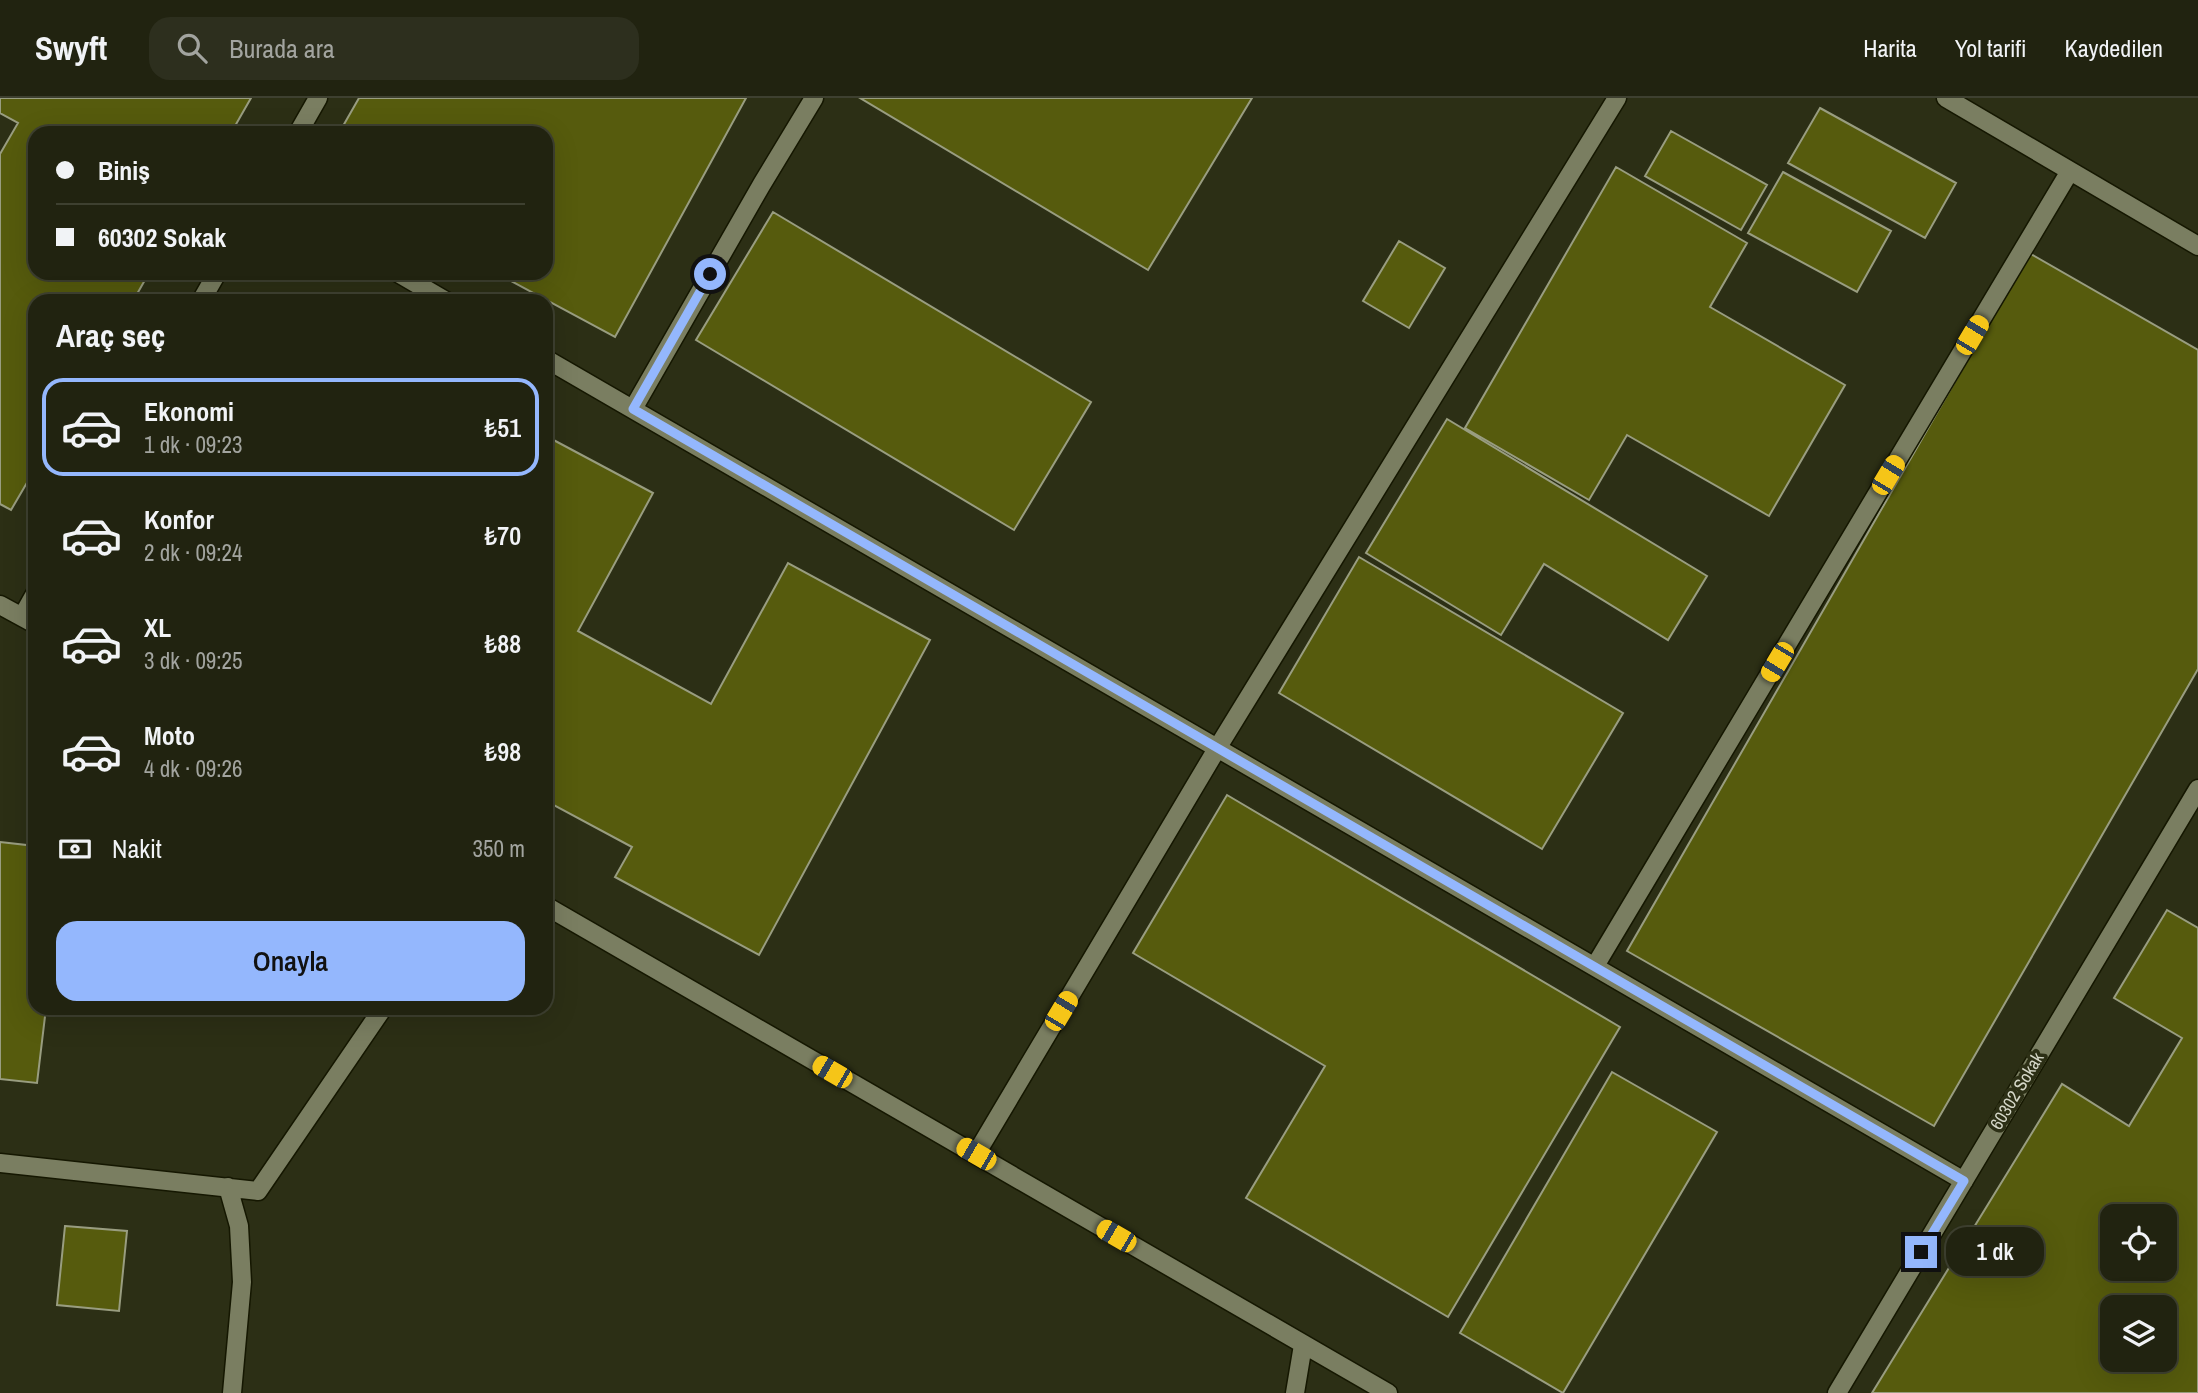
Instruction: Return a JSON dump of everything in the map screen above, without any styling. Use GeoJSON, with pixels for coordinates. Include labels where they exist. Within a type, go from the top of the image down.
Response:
{"type":"FeatureCollection","features":[{"type":"Feature","properties":{"kind":"street"},"geometry":{"type":"LineString","coordinates":[[302,126],[318,98]]}},
{"type":"Feature","properties":{"kind":"street"},"geometry":{"type":"LineString","coordinates":[[633,409],[814,98]]}},
{"type":"Feature","properties":{"kind":"street"},"geometry":{"type":"LineString","coordinates":[[976,1154],[1218,747],[1617,98]]}},
{"type":"Feature","properties":{"kind":"street"},"geometry":{"type":"LineString","coordinates":[[1946,98],[2198,246]]}},
{"type":"Feature","properties":{"kind":"street"},"geometry":{"type":"LineString","coordinates":[[1595,966],[2070,171]]}},
{"type":"Feature","properties":{"kind":"street"},"geometry":{"type":"LineString","coordinates":[[410,280],[434,294]]}},
{"type":"Feature","properties":{"kind":"street"},"geometry":{"type":"LineString","coordinates":[[553,363],[1964,1181]]}},
{"type":"Feature","properties":{"kind":"street"},"geometry":{"type":"LineString","coordinates":[[0,605],[28,621]]}},
{"type":"Feature","properties":{"kind":"street","name":"60302 Sokak"},"geometry":{"type":"LineString","coordinates":[[1837,1393],[2198,789]]}},
{"type":"Feature","properties":{"kind":"street"},"geometry":{"type":"LineString","coordinates":[[553,910],[1388,1393]]}},
{"type":"Feature","properties":{"kind":"street"},"geometry":{"type":"LineString","coordinates":[[0,1163],[258,1191],[378,1015]]}},
{"type":"Feature","properties":{"kind":"street"},"geometry":{"type":"LineString","coordinates":[[228,1187],[239,1226],[242,1282],[232,1393]]}},
{"type":"Feature","properties":{"kind":"street"},"geometry":{"type":"LineString","coordinates":[[1295,1393],[1303,1345]]}},
{"type":"Feature","properties":{"kind":"building"},"geometry":{"type":"Polygon","coordinates":[[[0,98],[251,98],[235,126],[28,126],[28,280],[145,280],[137,294],[28,294],[28,481],[11,510],[0,504],[0,154],[18,123],[0,113],[0,98]]]}},
{"type":"Feature","properties":{"kind":"building"},"geometry":{"type":"Polygon","coordinates":[[[359,98],[746,98],[615,337],[553,304],[553,294],[535,294],[509,280],[553,280],[553,126],[343,126],[359,98]]]}},
{"type":"Feature","properties":{"kind":"building"},"geometry":{"type":"Polygon","coordinates":[[[860,98],[1252,98],[1148,270],[860,98]]]}},
{"type":"Feature","properties":{"kind":"building"},"geometry":{"type":"Polygon","coordinates":[[[1820,108],[1956,183],[1925,238],[1788,163],[1820,108]]]}},
{"type":"Feature","properties":{"kind":"building"},"geometry":{"type":"Polygon","coordinates":[[[1671,131],[1767,185],[1741,230],[1645,176],[1671,131]]]}},
{"type":"Feature","properties":{"kind":"building"},"geometry":{"type":"Polygon","coordinates":[[[1616,167],[1747,243],[1710,307],[1845,385],[1769,516],[1627,435],[1589,500],[1465,428],[1616,167]]]}},
{"type":"Feature","properties":{"kind":"building"},"geometry":{"type":"Polygon","coordinates":[[[1783,172],[1891,231],[1857,292],[1748,233],[1783,172]]]}},
{"type":"Feature","properties":{"kind":"building"},"geometry":{"type":"Polygon","coordinates":[[[773,212],[1091,402],[1014,530],[696,340],[773,212]]]}},
{"type":"Feature","properties":{"kind":"building"},"geometry":{"type":"Polygon","coordinates":[[[1399,241],[1445,268],[1409,328],[1363,301],[1399,241]]]}},
{"type":"Feature","properties":{"kind":"building"},"geometry":{"type":"Polygon","coordinates":[[[2029,253],[2198,350],[2198,669],[1934,1126],[1627,951],[2029,253]]]}},
{"type":"Feature","properties":{"kind":"building"},"geometry":{"type":"Polygon","coordinates":[[[1447,419],[1707,576],[1668,640],[1544,564],[1501,635],[1366,553],[1447,419]]]}},
{"type":"Feature","properties":{"kind":"building"},"geometry":{"type":"Polygon","coordinates":[[[553,440],[653,493],[578,631],[711,704],[788,563],[930,640],[759,955],[615,877],[632,847],[553,805],[553,440]]]}},
{"type":"Feature","properties":{"kind":"building"},"geometry":{"type":"Polygon","coordinates":[[[1359,557],[1623,713],[1542,849],[1279,693],[1359,557]]]}},
{"type":"Feature","properties":{"kind":"building"},"geometry":{"type":"Polygon","coordinates":[[[1227,795],[1620,1027],[1448,1317],[1246,1198],[1325,1066],[1133,953],[1227,795]]]}},
{"type":"Feature","properties":{"kind":"building"},"geometry":{"type":"Polygon","coordinates":[[[0,842],[28,845],[28,1015],[45,1015],[37,1083],[0,1079],[0,842]]]}},
{"type":"Feature","properties":{"kind":"building"},"geometry":{"type":"Polygon","coordinates":[[[2167,910],[2198,928],[2198,1393],[1872,1393],[2062,1084],[2129,1126],[2182,1038],[2114,998],[2167,910]]]}},
{"type":"Feature","properties":{"kind":"building"},"geometry":{"type":"Polygon","coordinates":[[[1612,1072],[1717,1132],[1563,1393],[1460,1333],[1612,1072]]]}},
{"type":"Feature","properties":{"kind":"building"},"geometry":{"type":"Polygon","coordinates":[[[65,1226],[127,1231],[119,1311],[57,1305],[65,1226]]]}},
{"type":"Feature","properties":{"kind":"route"},"geometry":{"type":"LineString","coordinates":[[710,274],[633,409],[1964,1181],[1921,1252]]}}]}
